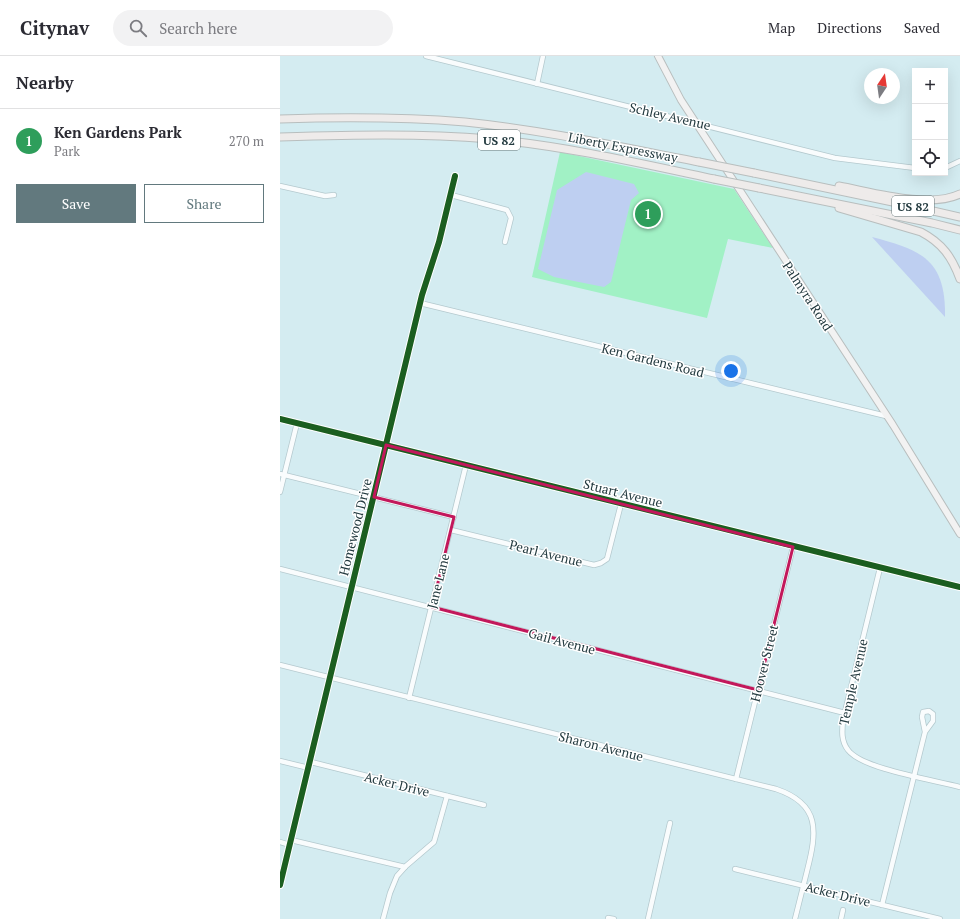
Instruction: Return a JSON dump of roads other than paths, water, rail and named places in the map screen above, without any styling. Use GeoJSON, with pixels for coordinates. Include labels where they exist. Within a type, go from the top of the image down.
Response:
{"type":"FeatureCollection","features":[{"type":"Feature","properties":{"kind":"highway","name":"Liberty Expressway"},"geometry":{"type":"LineString","coordinates":[[280,119],[409,118],[473,123],[584,139],[754,173],[867,193]]}},
{"type":"Feature","properties":{"kind":"highway","name":"Liberty Expressway"},"geometry":{"type":"LineString","coordinates":[[280,137],[400,134],[490,139],[562,148],[790,194],[867,213]]}},
{"type":"Feature","properties":{"kind":"highway"},"geometry":{"type":"LineString","coordinates":[[867,193],[929,201],[947,199],[960,194]]}},
{"type":"Feature","properties":{"kind":"highway","name":"US 82"},"geometry":{"type":"LineString","coordinates":[[867,193],[960,217]]}},
{"type":"Feature","properties":{"kind":"highway"},"geometry":{"type":"LineString","coordinates":[[867,213],[921,232],[933,239],[949,254],[960,279]]}},
{"type":"Feature","properties":{"kind":"highway","name":"US 82"},"geometry":{"type":"LineString","coordinates":[[867,213],[960,230]]}},
{"type":"Feature","properties":{"kind":"main road","name":"Palmyra Road"},"geometry":{"type":"LineString","coordinates":[[658,56],[681,100],[886,416],[960,534]]}},
{"type":"Feature","properties":{"kind":"street","name":"Schley Avenue"},"geometry":{"type":"LineString","coordinates":[[426,56],[835,158],[912,168]]}},
{"type":"Feature","properties":{"kind":"street"},"geometry":{"type":"LineString","coordinates":[[536,84],[543,56]]}},
{"type":"Feature","properties":{"kind":"street"},"geometry":{"type":"LineString","coordinates":[[948,167],[960,162]]}},
{"type":"Feature","properties":{"kind":"street","name":"Homewood Drive"},"geometry":{"type":"LineString","coordinates":[[280,885],[311,762],[329,678],[374,498],[420,303],[428,271],[439,242],[456,176]]}},
{"type":"Feature","properties":{"kind":"street"},"geometry":{"type":"LineString","coordinates":[[280,186],[325,196],[334,195]]}},
{"type":"Feature","properties":{"kind":"street"},"geometry":{"type":"LineString","coordinates":[[451,195],[507,210],[511,218],[505,242]]}},
{"type":"Feature","properties":{"kind":"street","name":"Ken Gardens Road"},"geometry":{"type":"LineString","coordinates":[[420,303],[886,416]]}},
{"type":"Feature","properties":{"kind":"street","name":"Stuart Avenue"},"geometry":{"type":"LineString","coordinates":[[280,419],[960,587]]}},
{"type":"Feature","properties":{"kind":"street"},"geometry":{"type":"LineString","coordinates":[[280,492],[282,475],[297,423]]}},
{"type":"Feature","properties":{"kind":"street","name":"Jane Lane"},"geometry":{"type":"LineString","coordinates":[[409,698],[466,465]]}},
{"type":"Feature","properties":{"kind":"street"},"geometry":{"type":"LineString","coordinates":[[282,475],[454,517]]}},
{"type":"Feature","properties":{"kind":"street","name":"Pearl Avenue"},"geometry":{"type":"LineString","coordinates":[[451,530],[594,565],[607,559],[622,504]]}},
{"type":"Feature","properties":{"kind":"street","name":"Hoover Street"},"geometry":{"type":"LineString","coordinates":[[736,779],[792,546]]}},
{"type":"Feature","properties":{"kind":"street","name":"Temple Avenue"},"geometry":{"type":"LineString","coordinates":[[880,568],[845,713],[842,736],[848,751],[866,764],[960,786]]}},
{"type":"Feature","properties":{"kind":"street","name":"Gail Avenue"},"geometry":{"type":"LineString","coordinates":[[280,569],[845,713]]}},
{"type":"Feature","properties":{"kind":"street","name":"Sharon Avenue"},"geometry":{"type":"LineString","coordinates":[[280,665],[776,789],[792,795],[807,810],[813,822],[815,836],[795,919]]}},
{"type":"Feature","properties":{"kind":"street"},"geometry":{"type":"LineString","coordinates":[[882,905],[925,732]]}},
{"type":"Feature","properties":{"kind":"street"},"geometry":{"type":"LineString","coordinates":[[280,761],[309,768]]}},
{"type":"Feature","properties":{"kind":"street","name":"Acker Drive"},"geometry":{"type":"LineString","coordinates":[[311,762],[484,804]]}},
{"type":"Feature","properties":{"kind":"street"},"geometry":{"type":"LineString","coordinates":[[383,919],[393,884],[405,867],[434,842],[447,796]]}},
{"type":"Feature","properties":{"kind":"street"},"geometry":{"type":"LineString","coordinates":[[648,919],[670,823]]}},
{"type":"Feature","properties":{"kind":"street"},"geometry":{"type":"LineString","coordinates":[[280,842],[290,842],[405,867]]}},
{"type":"Feature","properties":{"kind":"street","name":"Acker Drive"},"geometry":{"type":"LineString","coordinates":[[735,869],[940,919]]}},
{"type":"Feature","properties":{"kind":"street"},"geometry":{"type":"LineString","coordinates":[[841,919],[844,910]]}},
{"type":"Feature","properties":{"kind":"street"},"geometry":{"type":"LineString","coordinates":[[608,918],[614,919]]}},
{"type":"Feature","properties":{"kind":"water"},"geometry":{"type":"Polygon","coordinates":[[[586,172],[634,184],[639,193],[631,200],[611,282],[604,287],[554,277],[538,269],[557,190],[586,172]]]}},
{"type":"Feature","properties":{"kind":"water"},"geometry":{"type":"Polygon","coordinates":[[[872,237],[905,247],[928,260],[936,270],[941,282],[945,317],[872,237]]]}},
{"type":"Feature","properties":{"kind":"place","name":"Ken Gardens Park"},"geometry":{"type":"Point","coordinates":[648,214]}}]}
